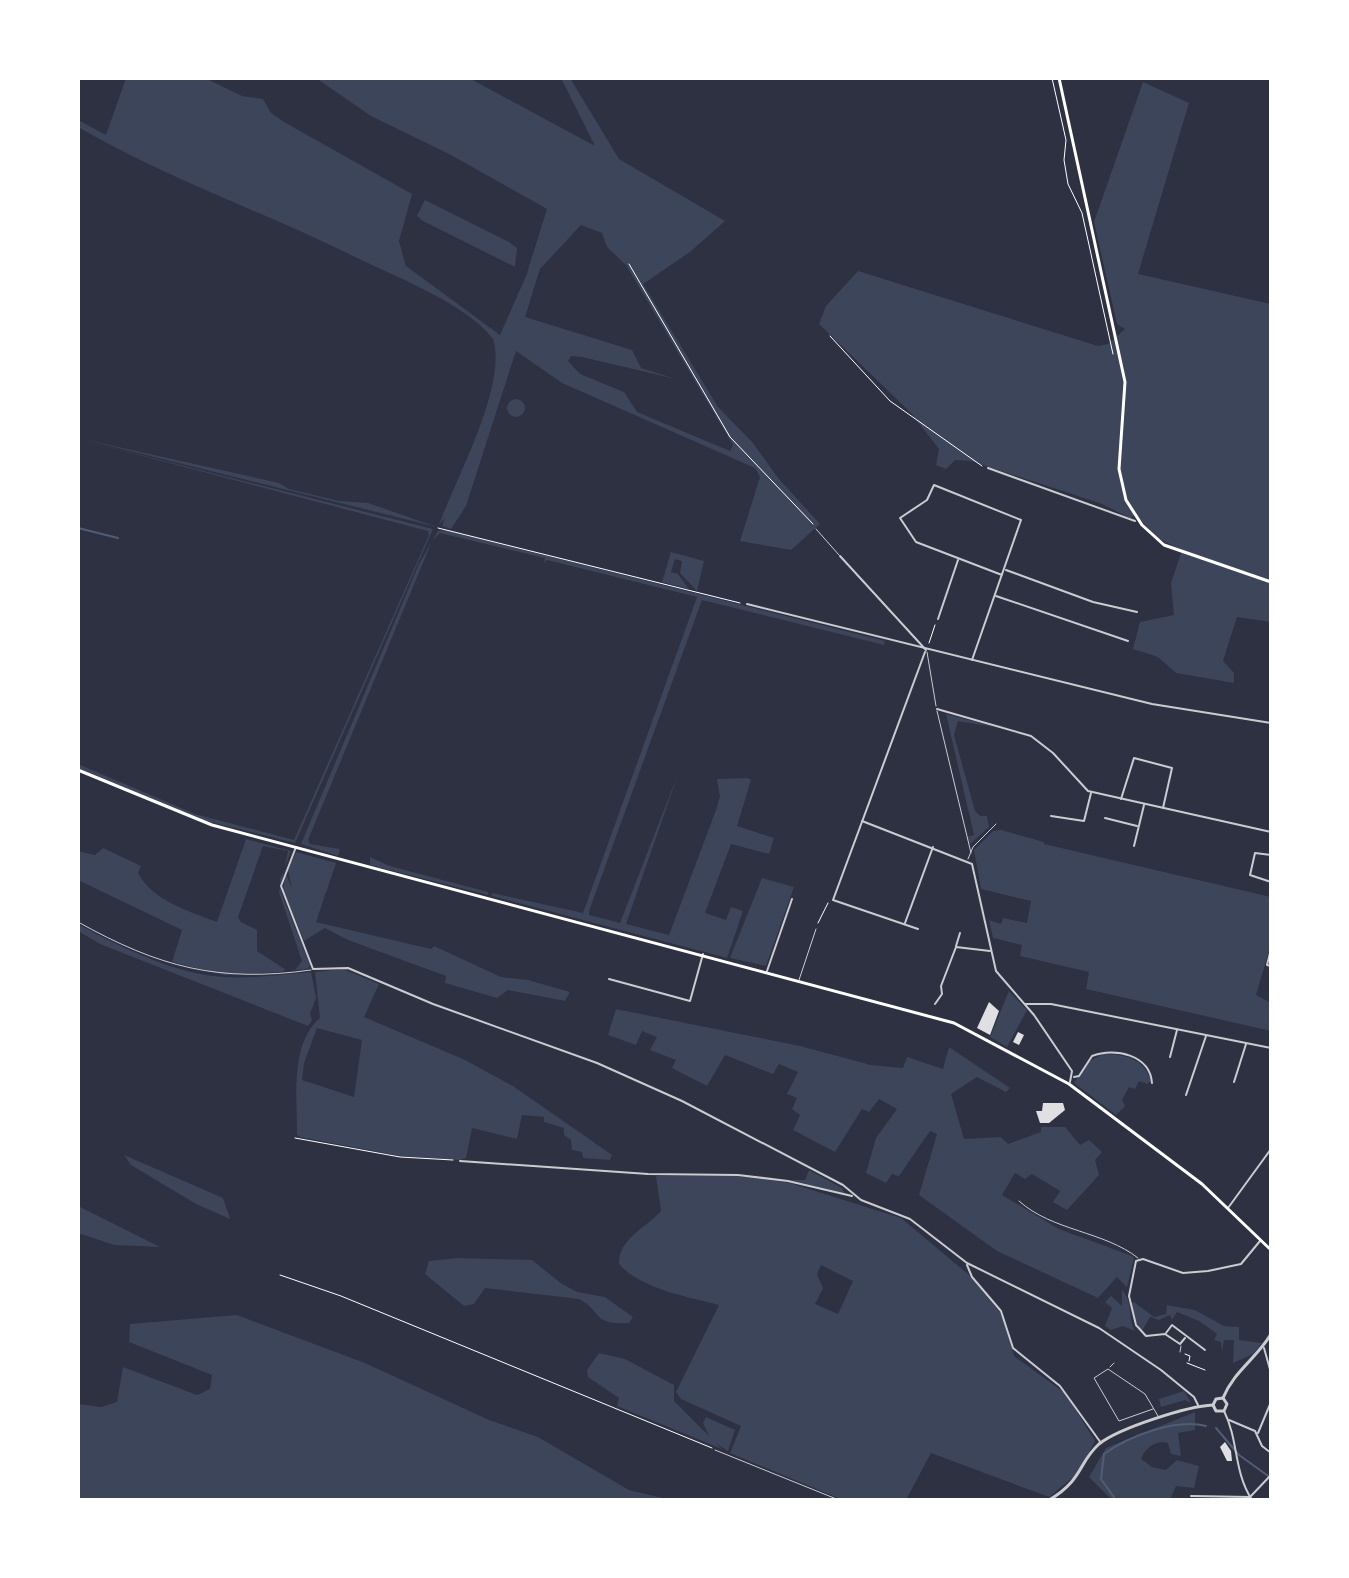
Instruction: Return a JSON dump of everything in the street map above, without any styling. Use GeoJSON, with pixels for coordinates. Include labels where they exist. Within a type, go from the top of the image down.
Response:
{"type":"FeatureCollection","features":[{"type":"Feature","properties":{"kind":"main road"},"geometry":{"type":"LineString","coordinates":[[1059,78],[1125,382],[1119,469],[1125,495],[1147,531],[1168,547],[1271,582]]}},
{"type":"Feature","properties":{"kind":"main road"},"geometry":{"type":"LineString","coordinates":[[78,770],[190,818],[941,1018],[1069,1084],[1202,1184],[1271,1250]]}},
{"type":"Feature","properties":{"kind":"street"},"geometry":{"type":"LineString","coordinates":[[988,468],[1135,521]]}},
{"type":"Feature","properties":{"kind":"street"},"geometry":{"type":"LineString","coordinates":[[971,661],[1005,570],[1021,520],[934,485],[927,500],[900,518],[916,542],[1002,575]]}},
{"type":"Feature","properties":{"kind":"street"},"geometry":{"type":"LineString","coordinates":[[840,556],[927,651]]}},
{"type":"Feature","properties":{"kind":"street"},"geometry":{"type":"LineString","coordinates":[[938,619],[959,558]]}},
{"type":"Feature","properties":{"kind":"street"},"geometry":{"type":"LineString","coordinates":[[1005,570],[1088,601],[1137,612]]}},
{"type":"Feature","properties":{"kind":"street"},"geometry":{"type":"LineString","coordinates":[[995,596],[1128,641]]}},
{"type":"Feature","properties":{"kind":"street"},"geometry":{"type":"LineString","coordinates":[[747,604],[927,651],[1152,704],[1271,723]]}},
{"type":"Feature","properties":{"kind":"street"},"geometry":{"type":"LineString","coordinates":[[918,929],[833,900],[914,674],[927,651]]}},
{"type":"Feature","properties":{"kind":"street"},"geometry":{"type":"LineString","coordinates":[[937,709],[1031,736],[1053,753],[1084,789],[1091,792],[1271,832]]}},
{"type":"Feature","properties":{"kind":"street"},"geometry":{"type":"LineString","coordinates":[[1121,799],[1131,759],[1146,761],[1172,768],[1163,809]]}},
{"type":"Feature","properties":{"kind":"street"},"geometry":{"type":"LineString","coordinates":[[1051,816],[1085,821],[1091,792]]}},
{"type":"Feature","properties":{"kind":"street"},"geometry":{"type":"LineString","coordinates":[[1134,846],[1144,805]]}},
{"type":"Feature","properties":{"kind":"street"},"geometry":{"type":"LineString","coordinates":[[1105,818],[1139,826]]}},
{"type":"Feature","properties":{"kind":"street"},"geometry":{"type":"LineString","coordinates":[[862,821],[968,859],[972,864],[995,966],[1073,1078]]}},
{"type":"Feature","properties":{"kind":"street"},"geometry":{"type":"LineString","coordinates":[[296,847],[281,886],[313,969],[348,968],[433,1004],[631,1077],[843,1185],[853,1196]]}},
{"type":"Feature","properties":{"kind":"street"},"geometry":{"type":"LineString","coordinates":[[905,925],[933,847]]}},
{"type":"Feature","properties":{"kind":"street"},"geometry":{"type":"LineString","coordinates":[[1271,855],[1255,853],[1250,875],[1271,882]]}},
{"type":"Feature","properties":{"kind":"street"},"geometry":{"type":"LineString","coordinates":[[767,971],[792,899]]}},
{"type":"Feature","properties":{"kind":"street"},"geometry":{"type":"LineString","coordinates":[[935,1004],[942,994],[941,986],[960,933]]}},
{"type":"Feature","properties":{"kind":"street"},"geometry":{"type":"LineString","coordinates":[[956,947],[991,951]]}},
{"type":"Feature","properties":{"kind":"street"},"geometry":{"type":"LineString","coordinates":[[1271,949],[1267,965],[1271,966]]}},
{"type":"Feature","properties":{"kind":"street"},"geometry":{"type":"LineString","coordinates":[[609,979],[690,1001],[703,954]]}},
{"type":"Feature","properties":{"kind":"street"},"geometry":{"type":"LineString","coordinates":[[1024,1004],[1039,1002],[1271,1048]]}},
{"type":"Feature","properties":{"kind":"street"},"geometry":{"type":"LineString","coordinates":[[1170,1057],[1178,1029]]}},
{"type":"Feature","properties":{"kind":"street"},"geometry":{"type":"LineString","coordinates":[[1186,1095],[1207,1035]]}},
{"type":"Feature","properties":{"kind":"street"},"geometry":{"type":"LineString","coordinates":[[1234,1082],[1246,1043]]}},
{"type":"Feature","properties":{"kind":"street"},"geometry":{"type":"LineString","coordinates":[[1069,1084],[1079,1076],[1092,1056],[1113,1052],[1140,1061],[1150,1070],[1152,1083]]}},
{"type":"Feature","properties":{"kind":"street"},"geometry":{"type":"LineString","coordinates":[[1228,1208],[1271,1149]]}},
{"type":"Feature","properties":{"kind":"street"},"geometry":{"type":"LineString","coordinates":[[460,1161],[648,1174],[753,1176],[853,1196],[910,1219],[967,1263],[1099,1328],[1161,1370],[1194,1397],[1198,1406]]}},
{"type":"Feature","properties":{"kind":"street"},"geometry":{"type":"LineString","coordinates":[[1185,1338],[1180,1344],[1165,1334],[1146,1336],[1140,1332],[1133,1320],[1129,1296],[1131,1271],[1140,1260],[1183,1273],[1241,1264],[1261,1241]]}},
{"type":"Feature","properties":{"kind":"street"},"geometry":{"type":"LineString","coordinates":[[967,1263],[972,1277],[1001,1311],[1013,1348],[1060,1386],[1101,1443]]}},
{"type":"Feature","properties":{"kind":"street"},"geometry":{"type":"LineString","coordinates":[[1165,1334],[1172,1325],[1181,1330],[1185,1338],[1205,1350]]}},
{"type":"Feature","properties":{"kind":"street"},"geometry":{"type":"LineString","coordinates":[[1223,1398],[1240,1368],[1263,1347],[1271,1334]]}},
{"type":"Feature","properties":{"kind":"street"},"geometry":{"type":"LineString","coordinates":[[1263,1347],[1268,1350],[1271,1373]]}},
{"type":"Feature","properties":{"kind":"street"},"geometry":{"type":"LineString","coordinates":[[1213,1405],[1216,1399],[1223,1398]]}},
{"type":"Feature","properties":{"kind":"street"},"geometry":{"type":"LineString","coordinates":[[1223,1398],[1227,1404],[1224,1411],[1239,1475],[1251,1498]]}},
{"type":"Feature","properties":{"kind":"street"},"geometry":{"type":"LineString","coordinates":[[1257,1434],[1271,1402]]}},
{"type":"Feature","properties":{"kind":"street"},"geometry":{"type":"LineString","coordinates":[[1049,1500],[1075,1482],[1101,1443],[1159,1418],[1198,1406],[1213,1405]]}},
{"type":"Feature","properties":{"kind":"street"},"geometry":{"type":"LineString","coordinates":[[1213,1405],[1216,1411],[1224,1411]]}},
{"type":"Feature","properties":{"kind":"street"},"geometry":{"type":"LineString","coordinates":[[1228,1420],[1257,1434],[1265,1450],[1271,1453]]}},
{"type":"Feature","properties":{"kind":"street"},"geometry":{"type":"LineString","coordinates":[[1191,1496],[1251,1498],[1270,1477]]}},
{"type":"Feature","properties":{"kind":"lane"},"geometry":{"type":"LineString","coordinates":[[816,529],[840,556]]}},
{"type":"Feature","properties":{"kind":"lane"},"geometry":{"type":"LineString","coordinates":[[927,651],[937,709],[971,853]]}},
{"type":"Feature","properties":{"kind":"lane"},"geometry":{"type":"LineString","coordinates":[[968,859],[996,824]]}},
{"type":"Feature","properties":{"kind":"lane"},"geometry":{"type":"LineString","coordinates":[[78,922],[127,948],[211,974],[268,974],[313,969]]}},
{"type":"Feature","properties":{"kind":"lane"},"geometry":{"type":"LineString","coordinates":[[799,980],[816,929]]}},
{"type":"Feature","properties":{"kind":"lane"},"geometry":{"type":"LineString","coordinates":[[1019,1201],[1066,1229],[1128,1251],[1140,1260]]}},
{"type":"Feature","properties":{"kind":"lane"},"geometry":{"type":"LineString","coordinates":[[1180,1344],[1180,1352]]}},
{"type":"Feature","properties":{"kind":"lane"},"geometry":{"type":"LineString","coordinates":[[1114,1363],[1095,1376],[1093,1383],[1119,1421],[1153,1409]]}},
{"type":"Feature","properties":{"kind":"lane"},"geometry":{"type":"LineString","coordinates":[[1108,1369],[1145,1394],[1159,1418]]}},
{"type":"Feature","properties":{"kind":"lane"},"geometry":{"type":"LineString","coordinates":[[715,1450],[839,1500]]}},
{"type":"Feature","properties":{"kind":"path"},"geometry":{"type":"LineString","coordinates":[[1052,78],[1066,140],[1064,160],[1068,184],[1082,213],[1116,360]]}},
{"type":"Feature","properties":{"kind":"path"},"geometry":{"type":"LineString","coordinates":[[629,264],[730,437],[816,529]]}},
{"type":"Feature","properties":{"kind":"path"},"geometry":{"type":"LineString","coordinates":[[830,336],[890,401],[988,468]]}},
{"type":"Feature","properties":{"kind":"path"},"geometry":{"type":"LineString","coordinates":[[438,528],[747,604]]}},
{"type":"Feature","properties":{"kind":"path"},"geometry":{"type":"LineString","coordinates":[[927,651],[938,619]]}},
{"type":"Feature","properties":{"kind":"path"},"geometry":{"type":"LineString","coordinates":[[816,929],[824,906],[833,900]]}},
{"type":"Feature","properties":{"kind":"path"},"geometry":{"type":"LineString","coordinates":[[295,1138],[400,1157],[460,1161]]}},
{"type":"Feature","properties":{"kind":"path"},"geometry":{"type":"LineString","coordinates":[[280,1275],[355,1302],[715,1450]]}},
{"type":"Feature","properties":{"kind":"path"},"geometry":{"type":"LineString","coordinates":[[1180,1352],[1190,1356],[1188,1363],[1205,1370]]}},
{"type":"Feature","properties":{"kind":"shaded area"},"geometry":{"type":"Polygon","coordinates":[[[126,78],[205,78],[242,96],[263,99],[271,113],[284,122],[412,194],[399,241],[406,266],[500,335],[526,276],[547,209],[451,155],[371,116],[316,78],[469,78],[595,146],[561,78],[570,78],[619,159],[725,221],[690,252],[643,284],[718,407],[753,443],[778,478],[820,524],[791,550],[740,541],[760,477],[755,468],[562,383],[516,351],[466,506],[451,529],[442,526],[445,518],[439,525],[486,407],[496,359],[493,339],[481,326],[447,302],[319,240],[145,162],[78,127],[78,120],[106,135],[126,78]],[[581,225],[540,269],[525,317],[632,350],[641,368],[676,379],[582,357],[571,356],[568,361],[580,374],[624,392],[637,412],[730,451],[733,445],[626,265],[607,247],[602,233],[581,225]]]}},
{"type":"Feature","properties":{"kind":"shaded area"},"geometry":{"type":"Polygon","coordinates":[[[1143,82],[1189,103],[1138,274],[1271,304],[1271,622],[1237,617],[1223,661],[1234,673],[1234,683],[1176,673],[1158,657],[1133,649],[1140,622],[1174,615],[1171,583],[1182,550],[1157,538],[1136,515],[1130,518],[1102,504],[971,461],[955,460],[946,469],[936,465],[939,449],[911,413],[819,324],[826,306],[858,271],[1098,346],[1108,344],[1125,329],[1117,324],[1094,222],[1143,82]]]}},
{"type":"Feature","properties":{"kind":"shaded area"},"geometry":{"type":"Polygon","coordinates":[[[425,200],[509,242],[517,248],[515,267],[423,221],[417,216],[425,200]]]}},
{"type":"Feature","properties":{"kind":"shaded area"},"geometry":{"type":"Polygon","coordinates":[[[512,399],[520,399],[525,408],[523,415],[512,417],[507,412],[507,404],[512,399]]]}},
{"type":"Feature","properties":{"kind":"shaded area"},"geometry":{"type":"Polygon","coordinates":[[[78,438],[279,483],[289,489],[339,501],[368,503],[437,527],[78,438]]]}},
{"type":"Feature","properties":{"kind":"shaded area"},"geometry":{"type":"Polygon","coordinates":[[[78,439],[433,529],[295,843],[206,821],[78,768],[78,764],[195,814],[294,840],[429,535],[428,531],[78,439]]]}},
{"type":"Feature","properties":{"kind":"shaded area"},"geometry":{"type":"Polygon","coordinates":[[[445,530],[885,641],[884,645],[702,600],[589,915],[620,923],[678,774],[626,924],[669,935],[716,810],[720,796],[717,779],[748,778],[751,780],[737,826],[774,838],[769,854],[731,844],[705,913],[726,920],[731,907],[743,911],[727,958],[492,896],[492,893],[583,913],[697,597],[547,560],[544,563],[545,558],[440,533],[433,540],[438,531],[445,530]]]}},
{"type":"Feature","properties":{"kind":"shaded area"},"geometry":{"type":"Polygon","coordinates":[[[431,543],[308,840],[310,844],[340,849],[338,856],[301,844],[419,564],[431,543]]]}},
{"type":"Feature","properties":{"kind":"shaded area"},"geometry":{"type":"Polygon","coordinates":[[[671,552],[704,561],[697,591],[680,573],[682,561],[675,559],[671,572],[678,574],[689,589],[662,582],[671,552]]]}},
{"type":"Feature","properties":{"kind":"shaded area"},"geometry":{"type":"Polygon","coordinates":[[[946,714],[995,727],[958,721],[954,735],[975,811],[980,816],[987,816],[989,827],[970,844],[967,837],[974,835],[946,714]]]}},
{"type":"Feature","properties":{"kind":"shaded area"},"geometry":{"type":"Polygon","coordinates":[[[1001,830],[1044,844],[1271,897],[1271,944],[1256,995],[1271,1003],[1271,1031],[1086,989],[1089,972],[1020,956],[1022,945],[993,938],[989,920],[1001,924],[1003,918],[1027,923],[1031,901],[981,889],[974,850],[993,831],[1001,830]]]}},
{"type":"Feature","properties":{"kind":"shaded area"},"geometry":{"type":"Polygon","coordinates":[[[246,839],[291,851],[284,868],[288,851],[263,846],[238,917],[241,922],[257,930],[257,951],[286,970],[280,972],[225,975],[172,962],[182,930],[78,880],[78,851],[95,855],[103,848],[141,866],[138,873],[162,898],[217,922],[246,839]]]}},
{"type":"Feature","properties":{"kind":"shaded area"},"geometry":{"type":"Polygon","coordinates":[[[296,852],[336,863],[316,922],[431,949],[434,946],[501,977],[528,980],[570,992],[565,1001],[508,990],[497,998],[445,983],[446,976],[348,940],[325,928],[304,941],[283,889],[286,874],[292,888],[288,870],[296,852]]]}},
{"type":"Feature","properties":{"kind":"shaded area"},"geometry":{"type":"Polygon","coordinates":[[[370,857],[390,866],[488,892],[488,895],[370,865],[370,857]]]}},
{"type":"Feature","properties":{"kind":"shaded area"},"geometry":{"type":"Polygon","coordinates":[[[762,878],[794,887],[766,966],[730,958],[762,878]]]}},
{"type":"Feature","properties":{"kind":"shaded area"},"geometry":{"type":"Polygon","coordinates":[[[280,885],[310,965],[308,969],[295,970],[302,961],[279,892],[280,885]]]}},
{"type":"Feature","properties":{"kind":"shaded area"},"geometry":{"type":"Polygon","coordinates":[[[78,924],[148,958],[206,975],[246,977],[311,972],[316,998],[310,1014],[312,1020],[308,1026],[100,944],[78,931],[78,924]]]}},
{"type":"Feature","properties":{"kind":"shaded area"},"geometry":{"type":"Polygon","coordinates":[[[343,969],[379,984],[364,1017],[465,1060],[513,1086],[612,1155],[610,1160],[583,1158],[582,1152],[572,1150],[571,1140],[564,1135],[564,1128],[544,1122],[544,1117],[522,1115],[517,1139],[472,1128],[466,1158],[459,1160],[400,1156],[300,1137],[297,1134],[297,1072],[304,1041],[320,1018],[315,972],[343,969]],[[317,1028],[304,1063],[302,1080],[354,1097],[362,1040],[317,1028]]]}},
{"type":"Feature","properties":{"kind":"shaded area"},"geometry":{"type":"Polygon","coordinates":[[[1009,991],[1027,1010],[1007,1047],[990,1037],[1009,991]]]}},
{"type":"Feature","properties":{"kind":"shaded area"},"geometry":{"type":"Polygon","coordinates":[[[616,1009],[800,1046],[871,1065],[903,1068],[907,1057],[943,1069],[949,1047],[1010,1088],[1006,1092],[977,1077],[951,1094],[964,1139],[1001,1137],[1008,1144],[1041,1132],[1041,1127],[1065,1127],[1080,1145],[1089,1140],[1102,1152],[1095,1160],[1099,1175],[1067,1210],[1053,1202],[1060,1191],[1032,1174],[1025,1179],[1015,1173],[1002,1195],[1059,1229],[1132,1256],[1127,1287],[1117,1277],[1098,1298],[997,1251],[919,1195],[937,1134],[930,1131],[899,1176],[892,1174],[886,1183],[866,1173],[876,1138],[897,1109],[879,1099],[869,1112],[862,1109],[835,1152],[793,1130],[800,1115],[792,1109],[797,1098],[787,1094],[798,1072],[779,1064],[773,1074],[725,1055],[707,1086],[672,1068],[676,1060],[650,1050],[657,1037],[642,1031],[636,1045],[608,1035],[616,1009]]]}},
{"type":"Feature","properties":{"kind":"shaded area"},"geometry":{"type":"Polygon","coordinates":[[[1103,1054],[1138,1062],[1151,1081],[1147,1084],[1139,1081],[1135,1089],[1129,1087],[1122,1100],[1125,1106],[1116,1115],[1074,1083],[1088,1062],[1103,1054]]]}},
{"type":"Feature","properties":{"kind":"shaded area"},"geometry":{"type":"Polygon","coordinates":[[[124,1155],[223,1198],[230,1219],[196,1204],[131,1165],[124,1155]]]}},
{"type":"Feature","properties":{"kind":"shaded area"},"geometry":{"type":"Polygon","coordinates":[[[809,1170],[842,1188],[845,1194],[791,1180],[805,1180],[809,1170]]]}},
{"type":"Feature","properties":{"kind":"shaded area"},"geometry":{"type":"Polygon","coordinates":[[[656,1176],[737,1176],[790,1183],[901,1218],[968,1274],[1002,1315],[1014,1356],[1065,1393],[1095,1441],[1078,1473],[1049,1497],[931,1453],[906,1500],[843,1500],[730,1453],[741,1426],[681,1399],[676,1392],[719,1305],[652,1286],[628,1273],[619,1264],[628,1241],[661,1211],[656,1176]],[[821,1265],[817,1274],[823,1288],[815,1304],[838,1314],[853,1281],[821,1265]]]}},
{"type":"Feature","properties":{"kind":"shaded area"},"geometry":{"type":"Polygon","coordinates":[[[78,1206],[160,1247],[114,1245],[78,1233],[78,1206]]]}},
{"type":"Feature","properties":{"kind":"shaded area"},"geometry":{"type":"Polygon","coordinates":[[[458,1258],[532,1260],[562,1284],[577,1292],[605,1297],[633,1317],[629,1323],[608,1322],[579,1299],[485,1288],[474,1304],[464,1306],[425,1274],[429,1261],[458,1258]]]}},
{"type":"Feature","properties":{"kind":"shaded area"},"geometry":{"type":"Polygon","coordinates":[[[1122,1290],[1128,1300],[1135,1331],[1123,1326],[1111,1330],[1105,1326],[1112,1308],[1105,1302],[1111,1296],[1122,1306],[1122,1290]]]}},
{"type":"Feature","properties":{"kind":"shaded area"},"geometry":{"type":"Polygon","coordinates":[[[1134,1302],[1154,1317],[1166,1314],[1167,1305],[1195,1310],[1224,1326],[1239,1327],[1239,1340],[1262,1343],[1253,1354],[1233,1363],[1234,1340],[1224,1340],[1222,1352],[1221,1342],[1214,1340],[1217,1334],[1199,1321],[1177,1312],[1172,1320],[1170,1315],[1159,1320],[1150,1317],[1142,1331],[1134,1318],[1131,1303],[1134,1302]]]}},
{"type":"Feature","properties":{"kind":"shaded area"},"geometry":{"type":"Polygon","coordinates":[[[237,1315],[365,1363],[489,1420],[538,1437],[629,1490],[671,1500],[78,1500],[78,1404],[101,1407],[117,1402],[123,1367],[197,1395],[210,1389],[212,1375],[129,1342],[130,1324],[237,1315]]]}},
{"type":"Feature","properties":{"kind":"shaded area"},"geometry":{"type":"Polygon","coordinates":[[[599,1353],[625,1359],[674,1385],[674,1401],[722,1449],[617,1406],[619,1398],[588,1377],[587,1370],[599,1353]]]}},
{"type":"Feature","properties":{"kind":"shaded area"},"geometry":{"type":"Polygon","coordinates":[[[1184,1391],[1191,1403],[1185,1400],[1161,1407],[1159,1399],[1184,1391]]]}},
{"type":"Feature","properties":{"kind":"shaded area"},"geometry":{"type":"Polygon","coordinates":[[[1195,1412],[1195,1430],[1178,1433],[1181,1456],[1171,1454],[1168,1443],[1159,1443],[1148,1448],[1141,1459],[1152,1467],[1166,1470],[1177,1460],[1199,1466],[1194,1488],[1176,1486],[1170,1500],[1112,1500],[1089,1477],[1106,1448],[1195,1412]]]}},
{"type":"Feature","properties":{"kind":"shaded area"},"geometry":{"type":"Polygon","coordinates":[[[706,1417],[735,1430],[728,1451],[711,1440],[703,1423],[706,1417]]]}},
{"type":"Feature","properties":{"kind":"building"},"geometry":{"type":"Polygon","coordinates":[[[989,1002],[999,1011],[990,1035],[977,1028],[989,1002]]]}},
{"type":"Feature","properties":{"kind":"building"},"geometry":{"type":"Polygon","coordinates":[[[1018,1032],[1024,1035],[1019,1045],[1013,1042],[1018,1032]]]}},
{"type":"Feature","properties":{"kind":"building"},"geometry":{"type":"Polygon","coordinates":[[[1043,1103],[1063,1103],[1065,1110],[1049,1123],[1040,1123],[1036,1111],[1042,1111],[1043,1103]]]}},
{"type":"Feature","properties":{"kind":"building"},"geometry":{"type":"Polygon","coordinates":[[[1225,1442],[1231,1451],[1232,1461],[1227,1461],[1220,1447],[1225,1442]]]}},
{"type":"Feature","properties":{"kind":"waterway"},"geometry":{"type":"LineString","coordinates":[[78,528],[118,538]]}},
{"type":"Feature","properties":{"kind":"waterway"},"geometry":{"type":"LineString","coordinates":[[1116,1500],[1101,1479],[1104,1454],[1153,1430],[1181,1424],[1206,1426]]}},
{"type":"Feature","properties":{"kind":"waterway"},"geometry":{"type":"LineString","coordinates":[[1216,1428],[1239,1455],[1271,1478]]}}]}
